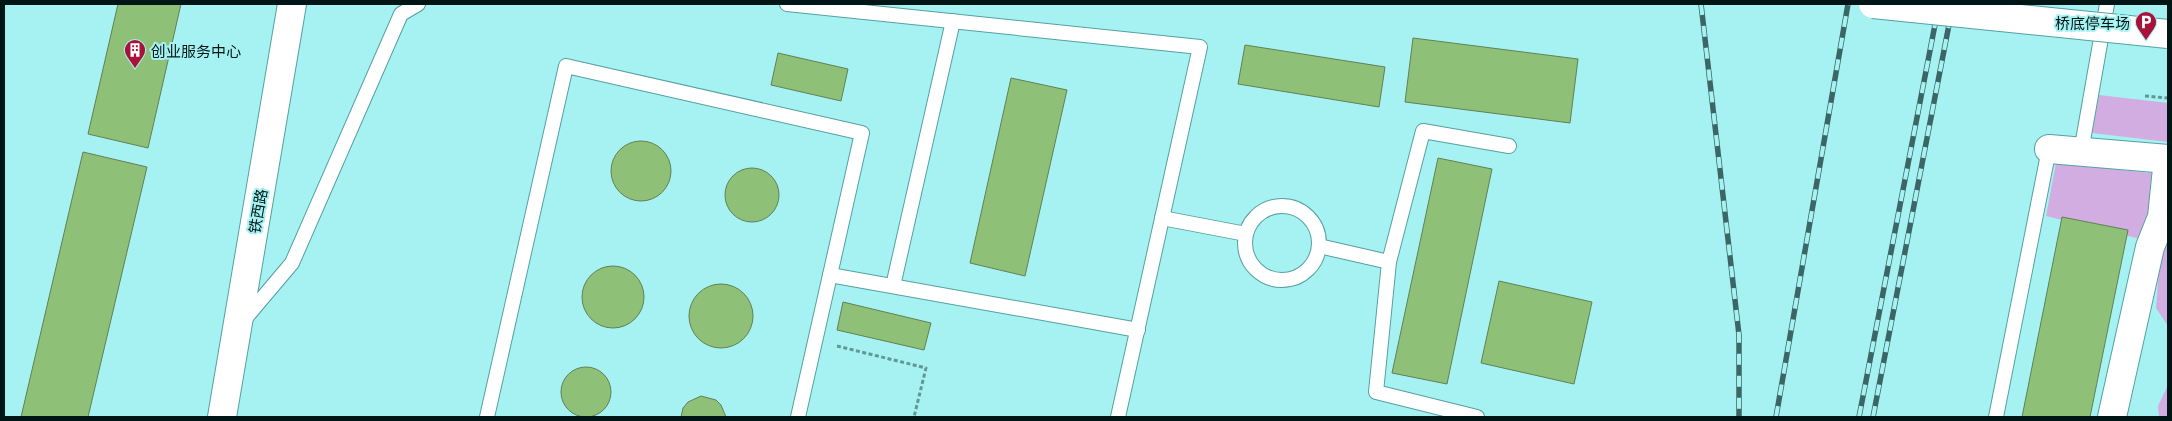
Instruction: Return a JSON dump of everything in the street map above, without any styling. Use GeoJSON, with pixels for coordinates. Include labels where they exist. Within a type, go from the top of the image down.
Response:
{"type":"FeatureCollection","features":[{"type":"Feature","properties":{"kind":"street","name":"铁西路"},"geometry":{"type":"LineString","coordinates":[[222,417],[292,4]]}},
{"type":"Feature","properties":{"kind":"street"},"geometry":{"type":"LineString","coordinates":[[1873,4],[2168,34]]}},
{"type":"Feature","properties":{"kind":"street"},"geometry":{"type":"LineString","coordinates":[[2049,149],[2168,159],[2162,217],[2150,247],[2112,417]]}},
{"type":"Feature","properties":{"kind":"lane"},"geometry":{"type":"LineString","coordinates":[[237,327],[292,263],[401,14],[418,4]]}},
{"type":"Feature","properties":{"kind":"lane"},"geometry":{"type":"LineString","coordinates":[[787,4],[1200,47],[1118,417]]}},
{"type":"Feature","properties":{"kind":"lane"},"geometry":{"type":"LineString","coordinates":[[2081,152],[2107,4]]}},
{"type":"Feature","properties":{"kind":"lane"},"geometry":{"type":"LineString","coordinates":[[893,286],[953,21]]}},
{"type":"Feature","properties":{"kind":"lane"},"geometry":{"type":"LineString","coordinates":[[487,417],[566,66],[862,133],[798,417]]}},
{"type":"Feature","properties":{"kind":"lane"},"geometry":{"type":"LineString","coordinates":[[1477,417],[1376,392],[1389,262],[1423,131],[1509,146]]}},
{"type":"Feature","properties":{"kind":"lane"},"geometry":{"type":"LineString","coordinates":[[1996,417],[2049,149]]}},
{"type":"Feature","properties":{"kind":"lane"},"geometry":{"type":"LineString","coordinates":[[1282,206],[1295,208],[1306,214],[1314,224],[1319,246],[1315,261],[1307,271],[1296,278],[1284,281],[1271,279],[1260,274],[1252,266],[1246,255],[1244,244],[1252,221],[1260,213],[1271,207],[1282,206]]}},
{"type":"Feature","properties":{"kind":"lane"},"geometry":{"type":"LineString","coordinates":[[1162,218],[1246,234]]}},
{"type":"Feature","properties":{"kind":"lane"},"geometry":{"type":"LineString","coordinates":[[1319,246],[1389,262]]}},
{"type":"Feature","properties":{"kind":"lane"},"geometry":{"type":"LineString","coordinates":[[830,275],[1138,330]]}},
{"type":"Feature","properties":{"kind":"path"},"geometry":{"type":"LineString","coordinates":[[2145,96],[2168,98]]}},
{"type":"Feature","properties":{"kind":"path"},"geometry":{"type":"LineString","coordinates":[[815,341],[926,368],[914,417]]}},
{"type":"Feature","properties":{"kind":"shaded area"},"geometry":{"type":"Polygon","coordinates":[[[2099,95],[2168,103],[2168,142],[2092,133],[2099,95]]]}},
{"type":"Feature","properties":{"kind":"shaded area"},"geometry":{"type":"Polygon","coordinates":[[[2056,163],[2168,175],[2168,326],[2156,308],[2161,244],[2046,216],[2056,163]]]}},
{"type":"Feature","properties":{"kind":"shaded area"},"geometry":{"type":"Polygon","coordinates":[[[2168,385],[2168,417],[2159,417],[2158,406],[2168,385]]]}},
{"type":"Feature","properties":{"kind":"building","name":"创业服务中心"},"geometry":{"type":"Polygon","coordinates":[[[118,4],[181,4],[148,148],[88,134],[118,4]]]}},
{"type":"Feature","properties":{"kind":"building"},"geometry":{"type":"Polygon","coordinates":[[[1413,38],[1578,59],[1570,123],[1405,102],[1413,38]]]}},
{"type":"Feature","properties":{"kind":"building"},"geometry":{"type":"Polygon","coordinates":[[[1245,45],[1385,67],[1379,107],[1238,84],[1245,45]]]}},
{"type":"Feature","properties":{"kind":"building"},"geometry":{"type":"Polygon","coordinates":[[[778,53],[848,69],[841,101],[771,85],[778,53]]]}},
{"type":"Feature","properties":{"kind":"building"},"geometry":{"type":"Polygon","coordinates":[[[1011,78],[1067,90],[1025,276],[970,263],[1011,78]]]}},
{"type":"Feature","properties":{"kind":"building"},"geometry":{"type":"Polygon","coordinates":[[[641,141],[658,146],[666,154],[671,171],[666,188],[658,196],[641,201],[624,196],[616,188],[611,171],[616,154],[624,146],[641,141]]]}},
{"type":"Feature","properties":{"kind":"building"},"geometry":{"type":"Polygon","coordinates":[[[83,152],[147,167],[88,417],[21,417],[83,152]]]}},
{"type":"Feature","properties":{"kind":"building"},"geometry":{"type":"Polygon","coordinates":[[[1438,158],[1492,169],[1447,384],[1392,373],[1438,158]]]}},
{"type":"Feature","properties":{"kind":"building"},"geometry":{"type":"Polygon","coordinates":[[[747,168],[757,168],[771,176],[777,185],[779,195],[777,205],[771,214],[757,222],[747,222],[737,217],[730,210],[725,200],[725,190],[730,180],[737,173],[747,168]]]}},
{"type":"Feature","properties":{"kind":"building"},"geometry":{"type":"Polygon","coordinates":[[[2062,217],[2128,230],[2090,417],[2022,417],[2062,217]]]}},
{"type":"Feature","properties":{"kind":"building"},"geometry":{"type":"Polygon","coordinates":[[[613,266],[625,268],[635,275],[642,285],[644,297],[642,309],[635,319],[625,326],[613,328],[601,326],[591,319],[584,309],[582,297],[584,285],[591,275],[601,268],[613,266]]]}},
{"type":"Feature","properties":{"kind":"building"},"geometry":{"type":"Polygon","coordinates":[[[1499,281],[1592,302],[1574,384],[1481,363],[1499,281]]]}},
{"type":"Feature","properties":{"kind":"building"},"geometry":{"type":"Polygon","coordinates":[[[721,284],[739,290],[747,298],[753,316],[747,334],[739,342],[721,348],[703,342],[695,334],[689,316],[695,298],[703,290],[721,284]]]}},
{"type":"Feature","properties":{"kind":"building"},"geometry":{"type":"Polygon","coordinates":[[[843,302],[931,323],[924,350],[837,330],[843,302]]]}},
{"type":"Feature","properties":{"kind":"building"},"geometry":{"type":"Polygon","coordinates":[[[586,367],[596,369],[604,374],[609,382],[611,392],[609,402],[604,410],[596,415],[586,417],[576,415],[568,410],[563,402],[561,392],[563,382],[568,374],[576,369],[586,367]]]}},
{"type":"Feature","properties":{"kind":"building"},"geometry":{"type":"Polygon","coordinates":[[[701,396],[716,400],[721,405],[726,417],[681,417],[683,408],[688,402],[701,396]]]}},
{"type":"Feature","properties":{"kind":"railway"},"geometry":{"type":"LineString","coordinates":[[1701,4],[1739,335],[1739,417]]}},
{"type":"Feature","properties":{"kind":"railway"},"geometry":{"type":"LineString","coordinates":[[1776,417],[1848,4]]}},
{"type":"Feature","properties":{"kind":"railway"},"geometry":{"type":"LineString","coordinates":[[1859,417],[1939,4]]}},
{"type":"Feature","properties":{"kind":"railway"},"geometry":{"type":"LineString","coordinates":[[1873,417],[1953,4]]}},
{"type":"Feature","properties":{"kind":"place","name":"桥底停车场"},"geometry":{"type":"Point","coordinates":[2146,41]}},
{"type":"Feature","properties":{"kind":"place","name":"创业服务中心"},"geometry":{"type":"Point","coordinates":[135,69]}}]}
